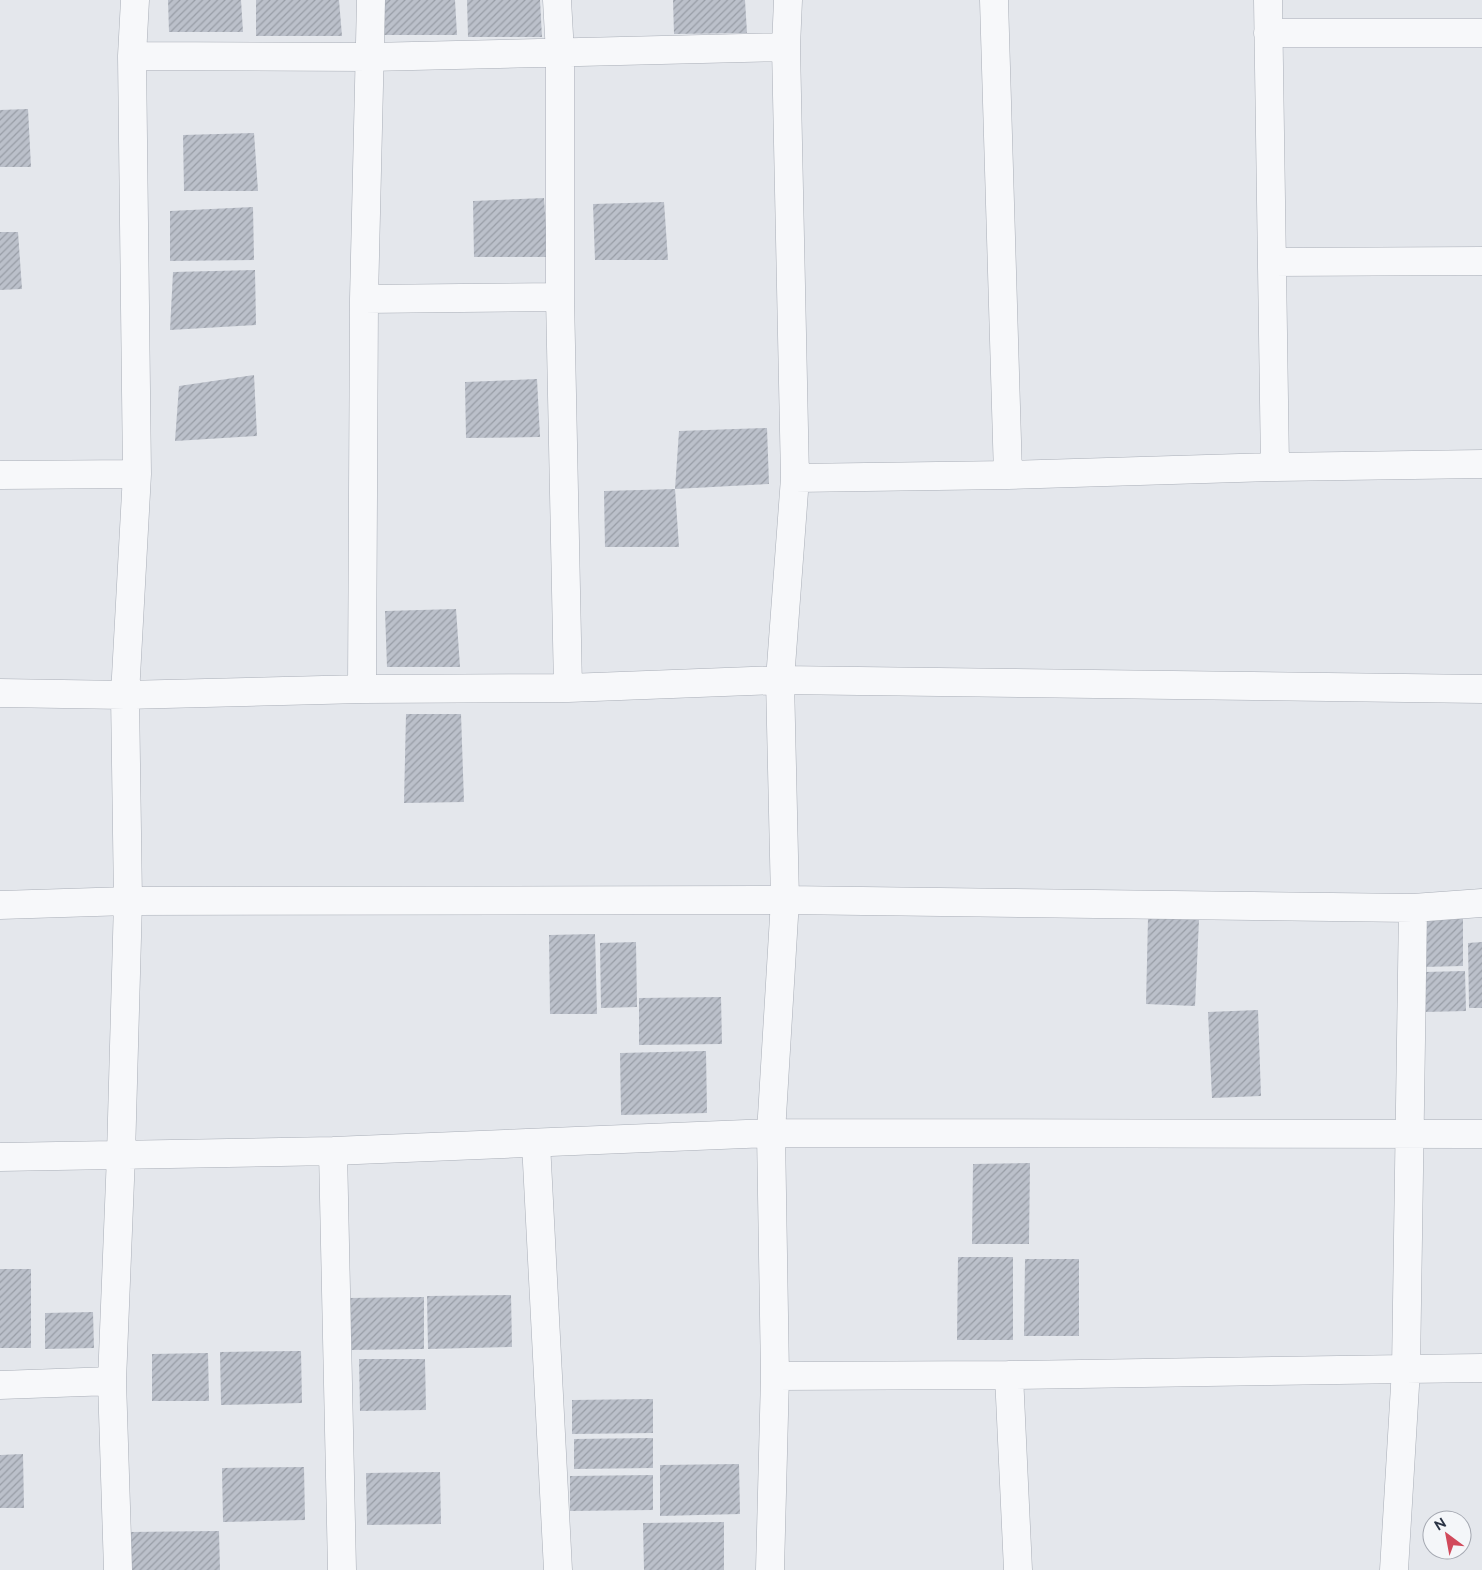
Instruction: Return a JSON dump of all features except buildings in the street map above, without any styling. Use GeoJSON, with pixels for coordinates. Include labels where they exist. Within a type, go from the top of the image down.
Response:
{"type":"FeatureCollection","features":[{"type":"Feature","properties":{"kind":"street"},"geometry":{"type":"LineString","coordinates":[[118,1570],[112,1381],[128,901],[125,695],[137,474],[132,56],[135,0]]}},
{"type":"Feature","properties":{"kind":"street"},"geometry":{"type":"LineString","coordinates":[[362,688],[364,299],[371,0]]}},
{"type":"Feature","properties":{"kind":"street"},"geometry":{"type":"LineString","coordinates":[[557,0],[560,53],[560,297],[568,688]]}},
{"type":"Feature","properties":{"kind":"street"},"geometry":{"type":"LineString","coordinates":[[770,1570],[775,1376],[771,1133],[785,900],[780,680],[795,478],[786,47],[788,0]]}},
{"type":"Feature","properties":{"kind":"street"},"geometry":{"type":"LineString","coordinates":[[994,0],[1008,475]]}},
{"type":"Feature","properties":{"kind":"street"},"geometry":{"type":"LineString","coordinates":[[1268,0],[1275,467]]}},
{"type":"Feature","properties":{"kind":"street"},"geometry":{"type":"LineString","coordinates":[[1268,33],[1482,33]]}},
{"type":"Feature","properties":{"kind":"street"},"geometry":{"type":"LineString","coordinates":[[132,56],[370,57],[786,47]]}},
{"type":"Feature","properties":{"kind":"street"},"geometry":{"type":"LineString","coordinates":[[1272,262],[1482,261]]}},
{"type":"Feature","properties":{"kind":"street"},"geometry":{"type":"LineString","coordinates":[[364,299],[560,297]]}},
{"type":"Feature","properties":{"kind":"street"},"geometry":{"type":"LineString","coordinates":[[795,478],[1482,464]]}},
{"type":"Feature","properties":{"kind":"street"},"geometry":{"type":"LineString","coordinates":[[0,475],[137,474]]}},
{"type":"Feature","properties":{"kind":"street"},"geometry":{"type":"LineString","coordinates":[[0,693],[125,695],[362,688],[568,688],[780,680],[1482,689]]}},
{"type":"Feature","properties":{"kind":"street"},"geometry":{"type":"LineString","coordinates":[[0,905],[128,901],[785,900],[1413,908],[1482,903]]}},
{"type":"Feature","properties":{"kind":"street"},"geometry":{"type":"LineString","coordinates":[[1394,1570],[1406,1369],[1413,908]]}},
{"type":"Feature","properties":{"kind":"street"},"geometry":{"type":"LineString","coordinates":[[0,1157],[334,1151],[771,1133],[1482,1134]]}},
{"type":"Feature","properties":{"kind":"street"},"geometry":{"type":"LineString","coordinates":[[536,1143],[558,1570]]}},
{"type":"Feature","properties":{"kind":"street"},"geometry":{"type":"LineString","coordinates":[[334,1151],[342,1570]]}},
{"type":"Feature","properties":{"kind":"street"},"geometry":{"type":"LineString","coordinates":[[775,1376],[1008,1375],[1482,1368]]}},
{"type":"Feature","properties":{"kind":"street"},"geometry":{"type":"LineString","coordinates":[[1008,1375],[1018,1570]]}},
{"type":"Feature","properties":{"kind":"street"},"geometry":{"type":"LineString","coordinates":[[0,1385],[112,1381]]}}]}
